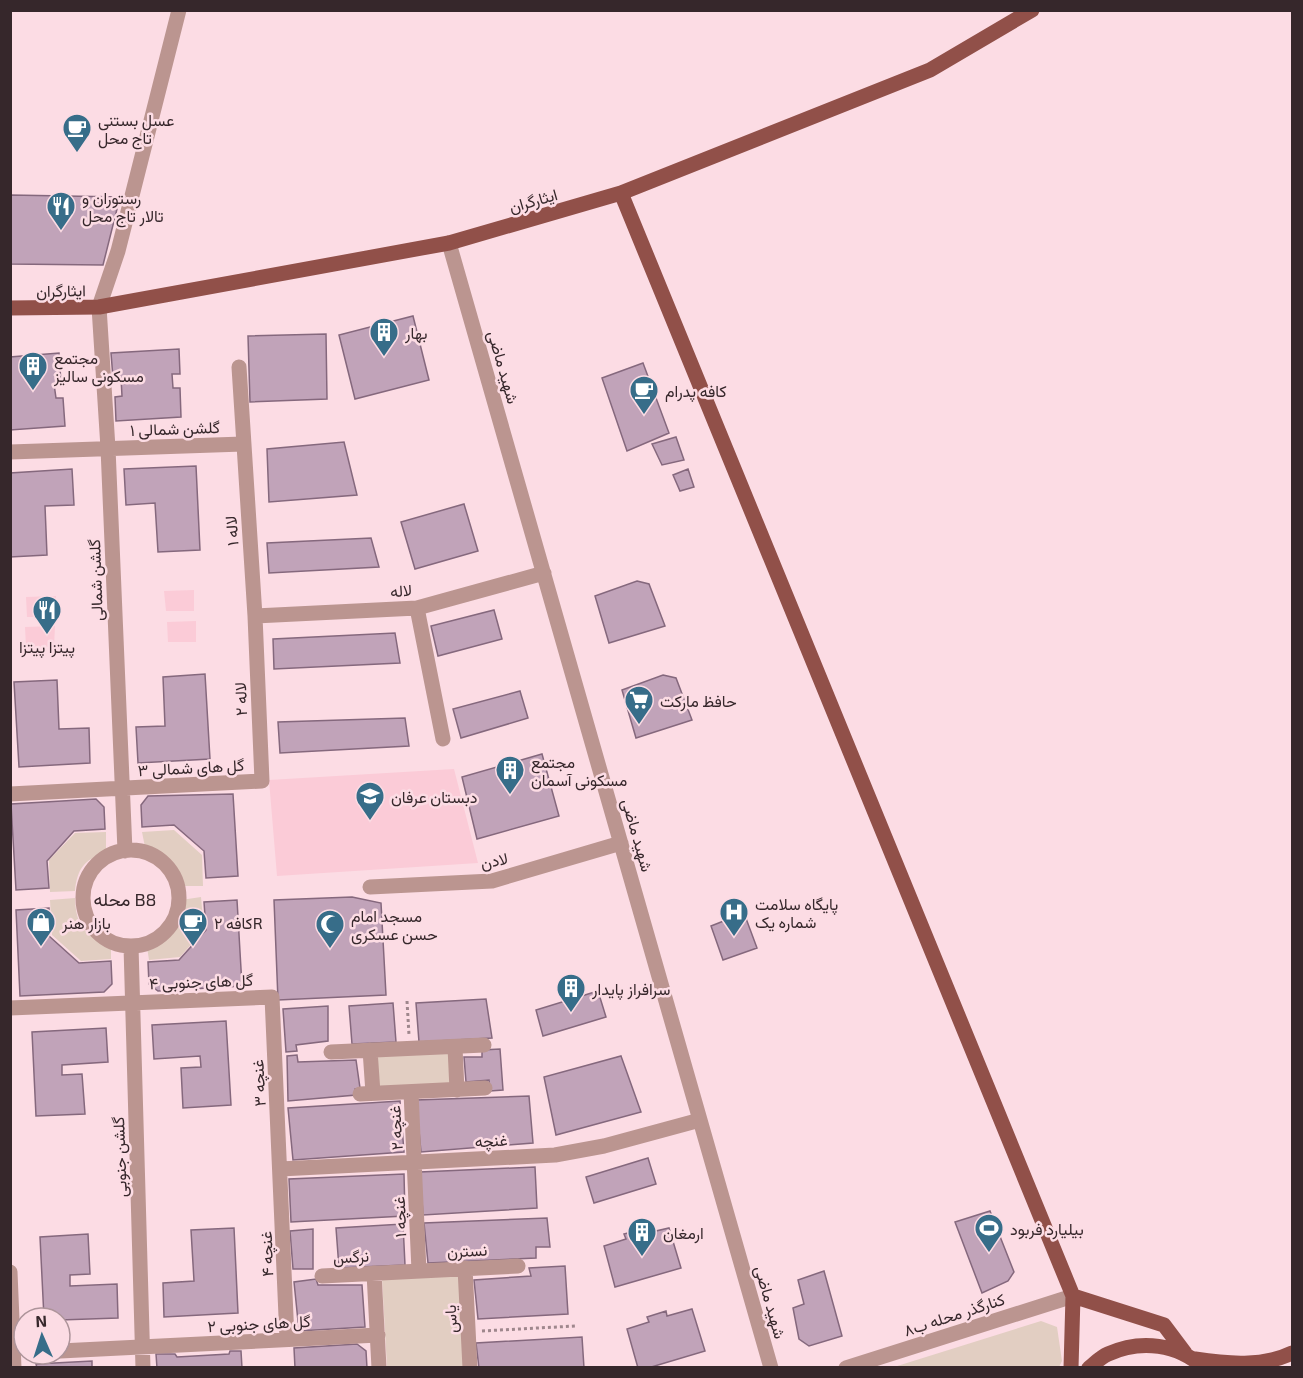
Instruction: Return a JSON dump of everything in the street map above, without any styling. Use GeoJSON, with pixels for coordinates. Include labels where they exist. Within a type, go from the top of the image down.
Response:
{"type":"FeatureCollection","features":[{"type":"Feature","properties":{"kind":"main road","name":"ایثارگران"},"geometry":{"type":"LineString","coordinates":[[10,308],[99,307],[449,243],[621,193],[930,70],[1032,10]]}},
{"type":"Feature","properties":{"kind":"main road"},"geometry":{"type":"LineString","coordinates":[[621,193],[1073,1296],[1071,1368]]}},
{"type":"Feature","properties":{"kind":"main road"},"geometry":{"type":"LineString","coordinates":[[1073,1296],[1164,1325],[1195,1360]]}},
{"type":"Feature","properties":{"kind":"main road"},"geometry":{"type":"LineString","coordinates":[[1089,1368],[1107,1354],[1132,1346],[1159,1346],[1195,1360],[1218,1363],[1288,1359]]}},
{"type":"Feature","properties":{"kind":"street"},"geometry":{"type":"LineString","coordinates":[[99,307],[118,251],[179,10]]}},
{"type":"Feature","properties":{"kind":"street","name":"شهید ماضی"},"geometry":{"type":"LineString","coordinates":[[449,243],[771,1368]]}},
{"type":"Feature","properties":{"kind":"street","name":"گلشن شمالی"},"geometry":{"type":"LineString","coordinates":[[99,307],[108,448],[125,851]]}},
{"type":"Feature","properties":{"kind":"street","name":"لاله ۱"},"geometry":{"type":"LineString","coordinates":[[239,367],[255,616]]}},
{"type":"Feature","properties":{"kind":"street","name":"گلشن شمالی ۱"},"geometry":{"type":"LineString","coordinates":[[10,452],[243,444]]}},
{"type":"Feature","properties":{"kind":"street","name":"لاله"},"geometry":{"type":"LineString","coordinates":[[255,616],[417,608],[544,573]]}},
{"type":"Feature","properties":{"kind":"street"},"geometry":{"type":"LineString","coordinates":[[417,608],[443,739]]}},
{"type":"Feature","properties":{"kind":"street","name":"لاله ۲"},"geometry":{"type":"LineString","coordinates":[[255,616],[262,781]]}},
{"type":"Feature","properties":{"kind":"street","name":"گل های شمالی ۳"},"geometry":{"type":"LineString","coordinates":[[10,794],[262,781]]}},
{"type":"Feature","properties":{"kind":"street","name":"لادن"},"geometry":{"type":"LineString","coordinates":[[370,887],[492,882],[621,843]]}},
{"type":"Feature","properties":{"kind":"street"},"geometry":{"type":"LineString","coordinates":[[125,851],[141,851],[156,857],[168,867],[176,881],[180,897],[178,912],[170,927],[159,938],[145,945],[131,946],[113,943],[100,935],[90,923],[84,908],[84,892],[88,877],[97,864],[110,855],[125,851]]}},
{"type":"Feature","properties":{"kind":"street","name":"گلشن جنوبی"},"geometry":{"type":"LineString","coordinates":[[131,946],[143,1368]]}},
{"type":"Feature","properties":{"kind":"street","name":"گل های جنوبی ۴"},"geometry":{"type":"LineString","coordinates":[[10,1008],[272,997]]}},
{"type":"Feature","properties":{"kind":"street","name":"غنچه ۳"},"geometry":{"type":"LineString","coordinates":[[272,997],[280,1169]]}},
{"type":"Feature","properties":{"kind":"street"},"geometry":{"type":"LineString","coordinates":[[331,1052],[484,1045]]}},
{"type":"Feature","properties":{"kind":"street"},"geometry":{"type":"LineString","coordinates":[[455,1047],[457,1090]]}},
{"type":"Feature","properties":{"kind":"street"},"geometry":{"type":"LineString","coordinates":[[370,1050],[366,1094],[485,1088]]}},
{"type":"Feature","properties":{"kind":"street","name":"غنچه ۲"},"geometry":{"type":"LineString","coordinates":[[411,1092],[415,1162]]}},
{"type":"Feature","properties":{"kind":"street","name":"غنچه"},"geometry":{"type":"LineString","coordinates":[[280,1169],[555,1155],[604,1146],[700,1120]]}},
{"type":"Feature","properties":{"kind":"street","name":"غنچه ۱"},"geometry":{"type":"LineString","coordinates":[[415,1162],[419,1271]]}},
{"type":"Feature","properties":{"kind":"street","name":"غنچه ۴"},"geometry":{"type":"LineString","coordinates":[[280,1169],[287,1339]]}},
{"type":"Feature","properties":{"kind":"street","name":"نسترن"},"geometry":{"type":"LineString","coordinates":[[419,1271],[518,1266]]}},
{"type":"Feature","properties":{"kind":"street","name":"یاس"},"geometry":{"type":"LineString","coordinates":[[465,1268],[470,1368]]}},
{"type":"Feature","properties":{"kind":"street","name":"نرگس"},"geometry":{"type":"LineString","coordinates":[[322,1276],[419,1271]]}},
{"type":"Feature","properties":{"kind":"street"},"geometry":{"type":"LineString","coordinates":[[10,1272],[12,1306]]}},
{"type":"Feature","properties":{"kind":"street"},"geometry":{"type":"LineString","coordinates":[[374,1273],[379,1368]]}},
{"type":"Feature","properties":{"kind":"street","name":"کنارگذر محله ب۸"},"geometry":{"type":"LineString","coordinates":[[846,1368],[1073,1296]]}},
{"type":"Feature","properties":{"kind":"street","name":"گل های جنوبی ۲"},"geometry":{"type":"LineString","coordinates":[[72,1350],[378,1335]]}},
{"type":"Feature","properties":{"kind":"path"},"geometry":{"type":"LineString","coordinates":[[407,1001],[409,1049]]}},
{"type":"Feature","properties":{"kind":"path"},"geometry":{"type":"LineString","coordinates":[[468,1331],[575,1326]]}},
{"type":"Feature","properties":{"kind":"shaded area"},"geometry":{"type":"Polygon","coordinates":[[[194,590],[194,611],[166,611],[164,591],[194,590]]]}},
{"type":"Feature","properties":{"kind":"shaded area"},"geometry":{"type":"Polygon","coordinates":[[[56,596],[56,617],[27,617],[26,597],[56,596]]]}},
{"type":"Feature","properties":{"kind":"shaded area"},"geometry":{"type":"Polygon","coordinates":[[[196,621],[196,642],[168,642],[167,622],[196,621]]]}},
{"type":"Feature","properties":{"kind":"shaded area"},"geometry":{"type":"Polygon","coordinates":[[[55,626],[54,647],[26,647],[25,627],[55,626]]]}},
{"type":"Feature","properties":{"kind":"shaded area","name":"دبستان عرفان"},"geometry":{"type":"Polygon","coordinates":[[[454,769],[478,863],[277,876],[269,780],[454,769]]]}},
{"type":"Feature","properties":{"kind":"shaded area"},"geometry":{"type":"Polygon","coordinates":[[[174,830],[202,855],[203,886],[181,886],[173,867],[158,854],[145,847],[142,832],[174,830]]]}},
{"type":"Feature","properties":{"kind":"shaded area"},"geometry":{"type":"Polygon","coordinates":[[[106,832],[106,854],[92,859],[83,866],[75,891],[50,892],[49,860],[75,833],[106,832]]]}},
{"type":"Feature","properties":{"kind":"shaded area"},"geometry":{"type":"Polygon","coordinates":[[[201,897],[204,930],[180,957],[149,960],[147,947],[166,934],[174,922],[181,900],[201,897]]]}},
{"type":"Feature","properties":{"kind":"shaded area"},"geometry":{"type":"Polygon","coordinates":[[[75,898],[80,923],[95,938],[111,945],[111,959],[81,961],[52,935],[50,900],[75,898]]]}},
{"type":"Feature","properties":{"kind":"shaded area"},"geometry":{"type":"Polygon","coordinates":[[[451,1050],[453,1086],[378,1090],[375,1053],[451,1050]]]}},
{"type":"Feature","properties":{"kind":"shaded area"},"geometry":{"type":"Polygon","coordinates":[[[460,1275],[465,1367],[387,1367],[382,1279],[460,1275]]]}},
{"type":"Feature","properties":{"kind":"shaded area"},"geometry":{"type":"Polygon","coordinates":[[[1041,1321],[1057,1327],[1062,1361],[1059,1367],[894,1367],[1041,1321]]]}},
{"type":"Feature","properties":{"kind":"building","name":"رستوران و تالار تاج محل"},"geometry":{"type":"Polygon","coordinates":[[[10,195],[120,197],[103,265],[10,264],[10,195]]]}},
{"type":"Feature","properties":{"kind":"building","name":"بهار"},"geometry":{"type":"Polygon","coordinates":[[[413,316],[429,380],[355,399],[339,335],[413,316]]]}},
{"type":"Feature","properties":{"kind":"building"},"geometry":{"type":"Polygon","coordinates":[[[326,334],[327,399],[250,402],[248,336],[326,334]]]}},
{"type":"Feature","properties":{"kind":"building"},"geometry":{"type":"Polygon","coordinates":[[[179,349],[180,374],[172,374],[173,388],[180,388],[181,417],[116,421],[115,397],[122,396],[121,378],[113,378],[111,353],[179,349]]]}},
{"type":"Feature","properties":{"kind":"building","name":"مجتمع مسکونی سالیز"},"geometry":{"type":"Polygon","coordinates":[[[59,353],[61,383],[54,384],[56,398],[63,398],[65,426],[10,430],[10,357],[59,353]]]}},
{"type":"Feature","properties":{"kind":"building"},"geometry":{"type":"Polygon","coordinates":[[[643,363],[669,433],[627,451],[602,378],[643,363]]]}},
{"type":"Feature","properties":{"kind":"building"},"geometry":{"type":"Polygon","coordinates":[[[676,437],[684,460],[662,465],[652,444],[676,437]]]}},
{"type":"Feature","properties":{"kind":"building"},"geometry":{"type":"Polygon","coordinates":[[[344,442],[357,495],[269,502],[267,449],[344,442]]]}},
{"type":"Feature","properties":{"kind":"building"},"geometry":{"type":"Polygon","coordinates":[[[196,466],[200,550],[158,552],[155,503],[126,505],[124,469],[196,466]]]}},
{"type":"Feature","properties":{"kind":"building"},"geometry":{"type":"Polygon","coordinates":[[[72,469],[74,505],[45,506],[47,555],[10,557],[10,473],[72,469]]]}},
{"type":"Feature","properties":{"kind":"building"},"geometry":{"type":"Polygon","coordinates":[[[688,469],[694,487],[680,491],[673,475],[688,469]]]}},
{"type":"Feature","properties":{"kind":"building"},"geometry":{"type":"Polygon","coordinates":[[[464,504],[478,551],[415,569],[401,522],[464,504]]]}},
{"type":"Feature","properties":{"kind":"building"},"geometry":{"type":"Polygon","coordinates":[[[371,538],[379,567],[269,573],[267,543],[371,538]]]}},
{"type":"Feature","properties":{"kind":"building"},"geometry":{"type":"Polygon","coordinates":[[[637,581],[649,584],[665,626],[609,643],[595,596],[637,581]]]}},
{"type":"Feature","properties":{"kind":"building"},"geometry":{"type":"Polygon","coordinates":[[[494,610],[502,639],[438,656],[431,626],[494,610]]]}},
{"type":"Feature","properties":{"kind":"building"},"geometry":{"type":"Polygon","coordinates":[[[395,633],[400,663],[274,669],[273,639],[395,633]]]}},
{"type":"Feature","properties":{"kind":"building"},"geometry":{"type":"Polygon","coordinates":[[[205,674],[210,759],[138,763],[136,727],[165,726],[163,677],[205,674]]]}},
{"type":"Feature","properties":{"kind":"building"},"geometry":{"type":"Polygon","coordinates":[[[663,675],[676,678],[692,720],[636,738],[622,690],[663,675]]]}},
{"type":"Feature","properties":{"kind":"building"},"geometry":{"type":"Polygon","coordinates":[[[57,680],[59,729],[89,728],[90,763],[19,767],[14,682],[57,680]]]}},
{"type":"Feature","properties":{"kind":"building"},"geometry":{"type":"Polygon","coordinates":[[[520,691],[528,718],[461,738],[453,709],[520,691]]]}},
{"type":"Feature","properties":{"kind":"building"},"geometry":{"type":"Polygon","coordinates":[[[405,718],[409,746],[280,753],[278,722],[405,718]]]}},
{"type":"Feature","properties":{"kind":"building","name":"مجتمع مسکونی آسمان"},"geometry":{"type":"Polygon","coordinates":[[[542,754],[559,816],[477,839],[462,777],[542,754]]]}},
{"type":"Feature","properties":{"kind":"building"},"geometry":{"type":"Polygon","coordinates":[[[233,794],[238,876],[206,878],[204,851],[174,825],[142,827],[141,805],[148,796],[233,794]]]}},
{"type":"Feature","properties":{"kind":"building","name":"بازار هنر"},"geometry":{"type":"Polygon","coordinates":[[[96,799],[104,807],[105,829],[74,831],[47,861],[49,888],[16,890],[11,804],[96,799]]]}},
{"type":"Feature","properties":{"kind":"building","name":"مسجد امام حسن عسکری"},"geometry":{"type":"Polygon","coordinates":[[[352,897],[381,903],[386,995],[278,1000],[274,900],[352,897]]]}},
{"type":"Feature","properties":{"kind":"building","name":"بازار هنر"},"geometry":{"type":"Polygon","coordinates":[[[237,900],[242,986],[158,991],[149,984],[148,962],[179,960],[206,930],[204,902],[237,900]]]}},
{"type":"Feature","properties":{"kind":"building","name":"بازار هنر"},"geometry":{"type":"Polygon","coordinates":[[[49,908],[49,936],[79,963],[111,961],[112,984],[104,992],[20,996],[16,910],[49,908]]]}},
{"type":"Feature","properties":{"kind":"building","name":"پایگاه سلامت شماره یک"},"geometry":{"type":"Polygon","coordinates":[[[744,913],[757,948],[723,960],[711,926],[744,913]]]}},
{"type":"Feature","properties":{"kind":"building","name":"سرافراز پایدار"},"geometry":{"type":"Polygon","coordinates":[[[598,991],[606,1017],[543,1036],[536,1010],[598,991]]]}},
{"type":"Feature","properties":{"kind":"building"},"geometry":{"type":"Polygon","coordinates":[[[486,999],[492,1038],[419,1042],[416,1003],[486,999]]]}},
{"type":"Feature","properties":{"kind":"building"},"geometry":{"type":"Polygon","coordinates":[[[393,1003],[396,1042],[352,1044],[349,1006],[393,1003]]]}},
{"type":"Feature","properties":{"kind":"building"},"geometry":{"type":"Polygon","coordinates":[[[328,1006],[328,1041],[296,1045],[297,1051],[286,1052],[283,1009],[328,1006]]]}},
{"type":"Feature","properties":{"kind":"building"},"geometry":{"type":"Polygon","coordinates":[[[226,1021],[231,1105],[183,1108],[181,1068],[201,1067],[200,1056],[154,1059],[152,1025],[226,1021]]]}},
{"type":"Feature","properties":{"kind":"building"},"geometry":{"type":"Polygon","coordinates":[[[106,1028],[108,1062],[62,1065],[62,1075],[82,1074],[85,1114],[36,1116],[32,1032],[106,1028]]]}},
{"type":"Feature","properties":{"kind":"building"},"geometry":{"type":"Polygon","coordinates":[[[500,1049],[503,1090],[490,1091],[489,1080],[466,1082],[464,1057],[482,1057],[482,1050],[500,1049]]]}},
{"type":"Feature","properties":{"kind":"building"},"geometry":{"type":"Polygon","coordinates":[[[297,1055],[298,1062],[356,1060],[360,1088],[355,1089],[356,1095],[288,1101],[287,1056],[297,1055]]]}},
{"type":"Feature","properties":{"kind":"building"},"geometry":{"type":"Polygon","coordinates":[[[621,1056],[641,1112],[556,1135],[544,1077],[621,1056]]]}},
{"type":"Feature","properties":{"kind":"building"},"geometry":{"type":"Polygon","coordinates":[[[529,1096],[533,1143],[421,1152],[416,1100],[529,1096]]]}},
{"type":"Feature","properties":{"kind":"building"},"geometry":{"type":"Polygon","coordinates":[[[400,1101],[404,1152],[293,1160],[288,1108],[400,1101]]]}},
{"type":"Feature","properties":{"kind":"building"},"geometry":{"type":"Polygon","coordinates":[[[648,1158],[656,1184],[594,1203],[586,1177],[648,1158]]]}},
{"type":"Feature","properties":{"kind":"building"},"geometry":{"type":"Polygon","coordinates":[[[535,1167],[537,1208],[423,1215],[420,1172],[535,1167]]]}},
{"type":"Feature","properties":{"kind":"building"},"geometry":{"type":"Polygon","coordinates":[[[404,1174],[405,1216],[291,1222],[289,1179],[404,1174]]]}},
{"type":"Feature","properties":{"kind":"building"},"geometry":{"type":"Polygon","coordinates":[[[990,1211],[1014,1272],[1008,1281],[982,1293],[955,1222],[990,1211]]]}},
{"type":"Feature","properties":{"kind":"building"},"geometry":{"type":"Polygon","coordinates":[[[547,1218],[550,1247],[536,1247],[536,1258],[428,1263],[424,1223],[547,1218]]]}},
{"type":"Feature","properties":{"kind":"building"},"geometry":{"type":"Polygon","coordinates":[[[403,1224],[405,1265],[339,1268],[336,1228],[403,1224]]]}},
{"type":"Feature","properties":{"kind":"building"},"geometry":{"type":"Polygon","coordinates":[[[234,1228],[238,1313],[164,1317],[163,1283],[194,1281],[191,1230],[234,1228]]]}},
{"type":"Feature","properties":{"kind":"building","name":"ارمغان"},"geometry":{"type":"Polygon","coordinates":[[[669,1228],[681,1268],[615,1287],[604,1246],[626,1239],[624,1234],[643,1229],[643,1234],[669,1228]]]}},
{"type":"Feature","properties":{"kind":"building"},"geometry":{"type":"Polygon","coordinates":[[[313,1229],[313,1269],[293,1269],[290,1231],[313,1229]]]}},
{"type":"Feature","properties":{"kind":"building"},"geometry":{"type":"Polygon","coordinates":[[[88,1234],[90,1274],[70,1275],[70,1286],[117,1284],[118,1318],[72,1320],[72,1306],[43,1306],[40,1237],[88,1234]]]}},
{"type":"Feature","properties":{"kind":"building"},"geometry":{"type":"Polygon","coordinates":[[[565,1266],[568,1314],[478,1319],[474,1280],[531,1276],[529,1268],[565,1266]]]}},
{"type":"Feature","properties":{"kind":"building"},"geometry":{"type":"Polygon","coordinates":[[[824,1271],[842,1336],[809,1346],[799,1339],[793,1308],[804,1304],[798,1280],[824,1271]]]}},
{"type":"Feature","properties":{"kind":"building"},"geometry":{"type":"Polygon","coordinates":[[[316,1279],[318,1285],[362,1285],[365,1327],[299,1331],[294,1282],[316,1279]]]}},
{"type":"Feature","properties":{"kind":"building"},"geometry":{"type":"Polygon","coordinates":[[[692,1309],[705,1351],[648,1368],[638,1368],[627,1329],[649,1322],[647,1317],[666,1311],[667,1316],[692,1309]]]}},
{"type":"Feature","properties":{"kind":"building"},"geometry":{"type":"Polygon","coordinates":[[[582,1337],[584,1368],[479,1368],[476,1343],[582,1337]]]}},
{"type":"Feature","properties":{"kind":"building"},"geometry":{"type":"Polygon","coordinates":[[[357,1344],[366,1351],[367,1368],[295,1368],[294,1348],[357,1344]]]}},
{"type":"Feature","properties":{"kind":"building"},"geometry":{"type":"Polygon","coordinates":[[[230,1351],[241,1351],[242,1368],[157,1368],[156,1354],[175,1354],[177,1357],[229,1354],[230,1351]]]}},
{"type":"Feature","properties":{"kind":"building"},"geometry":{"type":"Polygon","coordinates":[[[92,1361],[92,1368],[37,1368],[36,1366],[72,1366],[72,1362],[92,1361]]]}},
{"type":"Feature","properties":{"kind":"place","name":"عسل بستنی تاج محل"},"geometry":{"type":"Point","coordinates":[77,154]}},
{"type":"Feature","properties":{"kind":"place","name":"رستوران و تالار تاج محل"},"geometry":{"type":"Point","coordinates":[61,232]}},
{"type":"Feature","properties":{"kind":"place","name":"بهار"},"geometry":{"type":"Point","coordinates":[384,358]}},
{"type":"Feature","properties":{"kind":"place","name":"مجتمع مسکونی سالیز"},"geometry":{"type":"Point","coordinates":[33,392]}},
{"type":"Feature","properties":{"kind":"place","name":"کافه پدرام"},"geometry":{"type":"Point","coordinates":[644,416]}},
{"type":"Feature","properties":{"kind":"place","name":"پیتزا پیتزا"},"geometry":{"type":"Point","coordinates":[47,636]}},
{"type":"Feature","properties":{"kind":"place","name":"حافظ مارکت"},"geometry":{"type":"Point","coordinates":[639,726]}},
{"type":"Feature","properties":{"kind":"place","name":"مجتمع مسکونی آسمان"},"geometry":{"type":"Point","coordinates":[510,796]}},
{"type":"Feature","properties":{"kind":"place","name":"دبستان عرفان"},"geometry":{"type":"Point","coordinates":[370,822]}},
{"type":"Feature","properties":{"kind":"place","name":"پایگاه سلامت شماره یک"},"geometry":{"type":"Point","coordinates":[734,938]}},
{"type":"Feature","properties":{"kind":"place","name":"بازار هنر"},"geometry":{"type":"Point","coordinates":[41,948]}},
{"type":"Feature","properties":{"kind":"place","name":"کافه ۲R"},"geometry":{"type":"Point","coordinates":[193,948]}},
{"type":"Feature","properties":{"kind":"place","name":"مسجد امام حسن عسکری"},"geometry":{"type":"Point","coordinates":[330,950]}},
{"type":"Feature","properties":{"kind":"place","name":"سرافراز پایدار"},"geometry":{"type":"Point","coordinates":[571,1014]}},
{"type":"Feature","properties":{"kind":"place","name":"بیلیارد فربود"},"geometry":{"type":"Point","coordinates":[989,1254]}},
{"type":"Feature","properties":{"kind":"place","name":"ارمغان"},"geometry":{"type":"Point","coordinates":[642,1258]}},
{"type":"Feature","properties":{"kind":"district","name":"محله B8"},"geometry":{"type":"Point","coordinates":[125,899]}}]}
